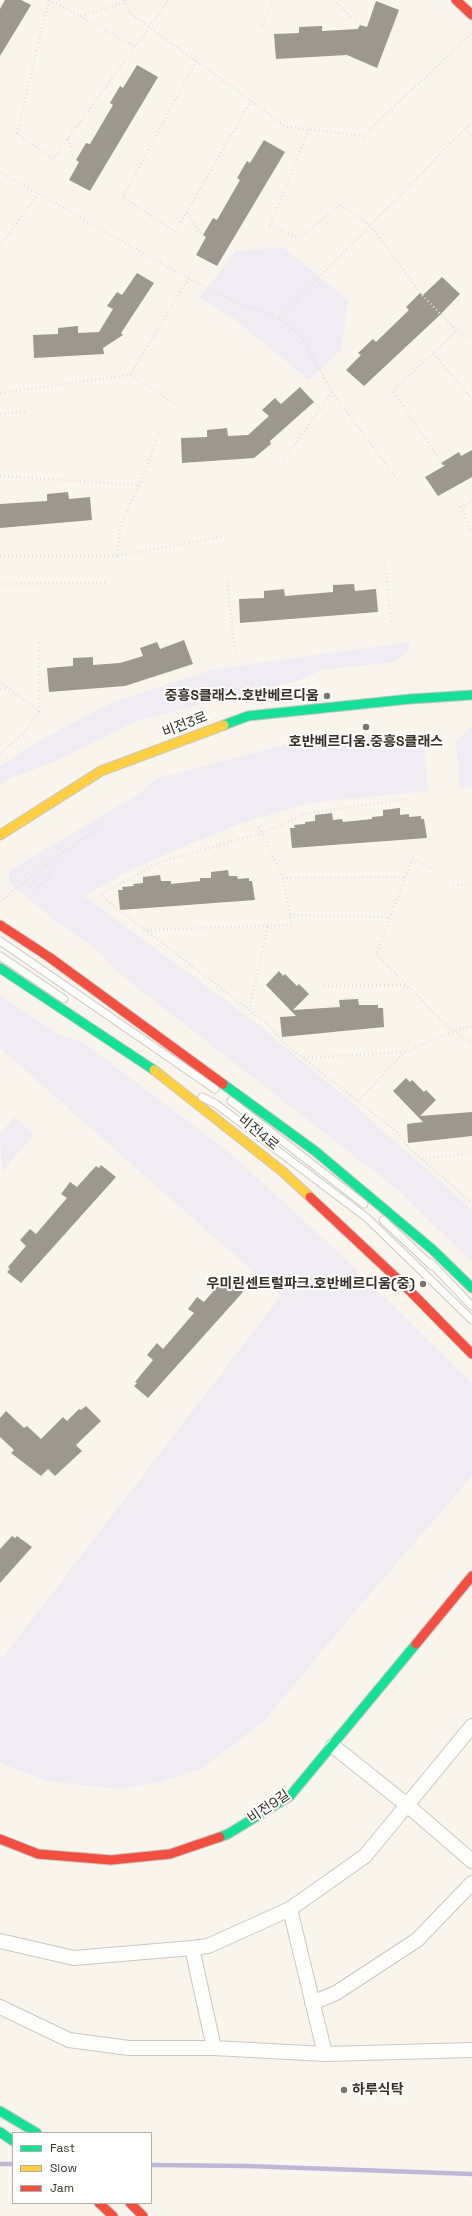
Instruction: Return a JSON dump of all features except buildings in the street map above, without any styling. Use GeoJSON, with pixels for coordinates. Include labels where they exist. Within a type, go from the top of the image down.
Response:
{"type":"FeatureCollection","features":[{"type":"Feature","properties":{"kind":"street"},"geometry":{"type":"LineString","coordinates":[[456,0],[472,15]]}},
{"type":"Feature","properties":{"kind":"street","name":"비전3로"},"geometry":{"type":"LineString","coordinates":[[0,835],[5,830],[101,772],[248,716],[410,699],[472,695]]}},
{"type":"Feature","properties":{"kind":"street","name":"비전4로"},"geometry":{"type":"LineString","coordinates":[[0,925],[49,958],[315,1151],[433,1250],[472,1288]]}},
{"type":"Feature","properties":{"kind":"street","name":"비전4로"},"geometry":{"type":"LineString","coordinates":[[0,968],[170,1076],[282,1171],[404,1285],[472,1354]]}},
{"type":"Feature","properties":{"kind":"street","name":"비전9길"},"geometry":{"type":"LineString","coordinates":[[0,1839],[38,1854],[111,1860],[170,1854],[228,1834],[290,1796],[333,1746],[472,1576]]}},
{"type":"Feature","properties":{"kind":"street"},"geometry":{"type":"LineString","coordinates":[[0,1941],[74,1958],[192,1948],[208,1946],[290,1910],[365,1856],[472,1726]]}},
{"type":"Feature","properties":{"kind":"street"},"geometry":{"type":"LineString","coordinates":[[333,1746],[408,1805],[472,1861]]}},
{"type":"Feature","properties":{"kind":"street"},"geometry":{"type":"LineString","coordinates":[[312,2003],[336,1993],[418,1940],[472,1882]]}},
{"type":"Feature","properties":{"kind":"street"},"geometry":{"type":"LineString","coordinates":[[290,1910],[325,2054]]}},
{"type":"Feature","properties":{"kind":"street"},"geometry":{"type":"LineString","coordinates":[[192,1948],[214,2048]]}},
{"type":"Feature","properties":{"kind":"street"},"geometry":{"type":"LineString","coordinates":[[0,2007],[69,2040],[130,2048],[214,2048],[325,2054],[469,2047]]}},
{"type":"Feature","properties":{"kind":"street"},"geometry":{"type":"LineString","coordinates":[[0,2110],[35,2132]]}},
{"type":"Feature","properties":{"kind":"street"},"geometry":{"type":"LineString","coordinates":[[0,2132],[12,2140]]}},
{"type":"Feature","properties":{"kind":"street"},"geometry":{"type":"LineString","coordinates":[[100,2204],[112,2216]]}},
{"type":"Feature","properties":{"kind":"street"},"geometry":{"type":"LineString","coordinates":[[131,2204],[143,2216]]}},
{"type":"Feature","properties":{"kind":"lane"},"geometry":{"type":"LineString","coordinates":[[0,941],[224,1096],[369,1208]]}},
{"type":"Feature","properties":{"kind":"lane"},"geometry":{"type":"LineString","coordinates":[[0,956],[73,1005]]}},
{"type":"Feature","properties":{"kind":"lane"},"geometry":{"type":"LineString","coordinates":[[118,1037],[170,1076],[216,1104]]}},
{"type":"Feature","properties":{"kind":"lane"},"geometry":{"type":"LineString","coordinates":[[196,1090],[368,1218],[472,1320]]}},
{"type":"Feature","properties":{"kind":"lane"},"geometry":{"type":"LineString","coordinates":[[375,1212],[472,1306]]}},
{"type":"Feature","properties":{"kind":"lane"},"geometry":{"type":"LineString","coordinates":[[410,1230],[432,1266]]}},
{"type":"Feature","properties":{"kind":"path"},"geometry":{"type":"LineString","coordinates":[[136,47],[49,0],[17,133],[53,159],[136,47],[169,0]]}},
{"type":"Feature","properties":{"kind":"path"},"geometry":{"type":"LineString","coordinates":[[262,26],[273,0]]}},
{"type":"Feature","properties":{"kind":"path"},"geometry":{"type":"LineString","coordinates":[[333,0],[360,25]]}},
{"type":"Feature","properties":{"kind":"path"},"geometry":{"type":"LineString","coordinates":[[80,16],[126,1],[129,12],[285,126],[363,136],[472,33]]}},
{"type":"Feature","properties":{"kind":"path"},"geometry":{"type":"LineString","coordinates":[[196,61],[123,197],[175,232],[251,101]]}},
{"type":"Feature","properties":{"kind":"path"},"geometry":{"type":"LineString","coordinates":[[278,318],[371,226],[472,122]]}},
{"type":"Feature","properties":{"kind":"path"},"geometry":{"type":"LineString","coordinates":[[309,129],[270,226],[299,238],[341,205],[371,226],[420,293],[457,331],[472,339]]}},
{"type":"Feature","properties":{"kind":"path"},"geometry":{"type":"LineString","coordinates":[[465,129],[472,136]]}},
{"type":"Feature","properties":{"kind":"path"},"geometry":{"type":"LineString","coordinates":[[68,138],[74,159]]}},
{"type":"Feature","properties":{"kind":"path"},"geometry":{"type":"LineString","coordinates":[[0,172],[220,295],[278,318],[301,336],[332,392],[397,479]]}},
{"type":"Feature","properties":{"kind":"path"},"geometry":{"type":"LineString","coordinates":[[0,246],[38,194]]}},
{"type":"Feature","properties":{"kind":"path"},"geometry":{"type":"LineString","coordinates":[[187,212],[201,234]]}},
{"type":"Feature","properties":{"kind":"path"},"geometry":{"type":"LineString","coordinates":[[130,375],[189,278]]}},
{"type":"Feature","properties":{"kind":"path"},"geometry":{"type":"LineString","coordinates":[[444,466],[393,391],[457,331]]}},
{"type":"Feature","properties":{"kind":"path"},"geometry":{"type":"LineString","coordinates":[[433,354],[472,399]]}},
{"type":"Feature","properties":{"kind":"path"},"geometry":{"type":"LineString","coordinates":[[0,393],[130,375],[178,406]]}},
{"type":"Feature","properties":{"kind":"path"},"geometry":{"type":"LineString","coordinates":[[283,461],[332,392]]}},
{"type":"Feature","properties":{"kind":"path"},"geometry":{"type":"LineString","coordinates":[[0,414],[27,411]]}},
{"type":"Feature","properties":{"kind":"path"},"geometry":{"type":"LineString","coordinates":[[116,556],[120,528],[139,485],[160,429]]}},
{"type":"Feature","properties":{"kind":"path"},"geometry":{"type":"LineString","coordinates":[[0,476],[139,485]]}},
{"type":"Feature","properties":{"kind":"path"},"geometry":{"type":"LineString","coordinates":[[472,501],[461,507],[472,533]]}},
{"type":"Feature","properties":{"kind":"path"},"geometry":{"type":"LineString","coordinates":[[0,556],[116,556],[224,536]]}},
{"type":"Feature","properties":{"kind":"path"},"geometry":{"type":"LineString","coordinates":[[384,557],[392,626]]}},
{"type":"Feature","properties":{"kind":"path"},"geometry":{"type":"LineString","coordinates":[[228,582],[235,651]]}},
{"type":"Feature","properties":{"kind":"path"},"geometry":{"type":"LineString","coordinates":[[0,584],[106,583]]}},
{"type":"Feature","properties":{"kind":"path"},"geometry":{"type":"LineString","coordinates":[[0,753],[23,734],[39,711],[39,640]]}},
{"type":"Feature","properties":{"kind":"path"},"geometry":{"type":"LineString","coordinates":[[0,682],[39,711]]}},
{"type":"Feature","properties":{"kind":"path"},"geometry":{"type":"LineString","coordinates":[[0,689],[7,688]]}},
{"type":"Feature","properties":{"kind":"path"},"geometry":{"type":"LineString","coordinates":[[406,799],[305,814],[262,833],[160,862],[100,895],[142,930],[270,1026],[285,1044],[396,1131],[410,1149],[472,1203]]}},
{"type":"Feature","properties":{"kind":"path"},"geometry":{"type":"LineString","coordinates":[[142,930],[292,925],[283,878],[259,826]]}},
{"type":"Feature","properties":{"kind":"path"},"geometry":{"type":"LineString","coordinates":[[0,902],[45,865],[99,828]]}},
{"type":"Feature","properties":{"kind":"path"},"geometry":{"type":"LineString","coordinates":[[431,868],[412,859],[376,954],[454,1031],[472,1043]]}},
{"type":"Feature","properties":{"kind":"path"},"geometry":{"type":"LineString","coordinates":[[30,896],[52,873],[45,865]]}},
{"type":"Feature","properties":{"kind":"path"},"geometry":{"type":"LineString","coordinates":[[283,878],[405,877]]}},
{"type":"Feature","properties":{"kind":"path"},"geometry":{"type":"LineString","coordinates":[[454,885],[472,884]]}},
{"type":"Feature","properties":{"kind":"path"},"geometry":{"type":"LineString","coordinates":[[290,915],[390,917]]}},
{"type":"Feature","properties":{"kind":"path"},"geometry":{"type":"LineString","coordinates":[[249,1010],[268,926]]}},
{"type":"Feature","properties":{"kind":"path"},"geometry":{"type":"LineString","coordinates":[[324,986],[406,985]]}},
{"type":"Feature","properties":{"kind":"path"},"geometry":{"type":"LineString","coordinates":[[304,1058],[405,1052],[454,1031],[472,1026]]}},
{"type":"Feature","properties":{"kind":"path"},"geometry":{"type":"LineString","coordinates":[[358,1101],[405,1052]]}},
{"type":"Feature","properties":{"kind":"path"},"geometry":{"type":"LineString","coordinates":[[422,1159],[472,1153]]}},
{"type":"Feature","properties":{"kind":"shaded area"},"geometry":{"type":"Polygon","coordinates":[[[283,247],[348,300],[341,350],[309,380],[232,317],[199,298],[236,251],[283,247]]]}},
{"type":"Feature","properties":{"kind":"shaded area"},"geometry":{"type":"Polygon","coordinates":[[[409,642],[410,649],[394,662],[321,670],[297,681],[136,721],[51,763],[8,779],[0,786],[0,766],[39,741],[113,702],[215,669],[409,642]]]}},
{"type":"Feature","properties":{"kind":"shaded area"},"geometry":{"type":"Polygon","coordinates":[[[470,728],[472,728],[472,787],[460,788],[456,742],[470,728]]]}},
{"type":"Feature","properties":{"kind":"shaded area"},"geometry":{"type":"Polygon","coordinates":[[[404,734],[424,747],[428,791],[308,803],[275,813],[239,824],[180,848],[128,871],[84,896],[252,1020],[345,1097],[472,1210],[472,1262],[397,1189],[121,975],[95,948],[53,919],[10,883],[9,871],[139,794],[158,778],[318,736],[342,740],[404,734]]]}},
{"type":"Feature","properties":{"kind":"shaded area"},"geometry":{"type":"Polygon","coordinates":[[[0,995],[58,1034],[83,1042],[231,1154],[338,1252],[472,1383],[472,1476],[352,1615],[265,1720],[203,1768],[160,1782],[119,1789],[48,1781],[0,1763],[0,1657],[4,1656],[281,1296],[0,1048],[0,995]]]}},
{"type":"Feature","properties":{"kind":"shaded area"},"geometry":{"type":"Polygon","coordinates":[[[14,1117],[34,1134],[2,1172],[0,1134],[14,1117]]]}},
{"type":"Feature","properties":{"kind":"waterway"},"geometry":{"type":"LineString","coordinates":[[0,2164],[12,2164]]}},
{"type":"Feature","properties":{"kind":"waterway"},"geometry":{"type":"LineString","coordinates":[[152,2165],[246,2166],[472,2174]]}},
{"type":"Feature","properties":{"kind":"traffic: fast"},"geometry":{"type":"LineString","coordinates":[[224,725],[248,716],[410,699],[472,695]]}},
{"type":"Feature","properties":{"kind":"traffic: fast"},"geometry":{"type":"LineString","coordinates":[[0,968],[154,1070]]}},
{"type":"Feature","properties":{"kind":"traffic: fast"},"geometry":{"type":"LineString","coordinates":[[223,1084],[315,1151],[433,1250],[472,1288]]}},
{"type":"Feature","properties":{"kind":"traffic: fast"},"geometry":{"type":"LineString","coordinates":[[220,1837],[228,1834],[290,1796],[416,1644]]}},
{"type":"Feature","properties":{"kind":"traffic: fast"},"geometry":{"type":"LineString","coordinates":[[0,2111],[35,2132]]}},
{"type":"Feature","properties":{"kind":"traffic: fast"},"geometry":{"type":"LineString","coordinates":[[0,2132],[12,2140]]}},
{"type":"Feature","properties":{"kind":"traffic: slow"},"geometry":{"type":"LineString","coordinates":[[0,835],[101,771],[224,725]]}},
{"type":"Feature","properties":{"kind":"traffic: slow"},"geometry":{"type":"LineString","coordinates":[[154,1070],[282,1171],[310,1197]]}},
{"type":"Feature","properties":{"kind":"traffic: jam"},"geometry":{"type":"LineString","coordinates":[[456,0],[472,15]]}},
{"type":"Feature","properties":{"kind":"traffic: jam"},"geometry":{"type":"LineString","coordinates":[[0,925],[49,957],[223,1084]]}},
{"type":"Feature","properties":{"kind":"traffic: jam"},"geometry":{"type":"LineString","coordinates":[[310,1197],[404,1285],[472,1354]]}},
{"type":"Feature","properties":{"kind":"traffic: jam"},"geometry":{"type":"LineString","coordinates":[[416,1644],[472,1576]]}},
{"type":"Feature","properties":{"kind":"traffic: jam"},"geometry":{"type":"LineString","coordinates":[[0,1839],[38,1854],[111,1860],[170,1854],[220,1837]]}},
{"type":"Feature","properties":{"kind":"traffic: jam"},"geometry":{"type":"LineString","coordinates":[[100,2204],[113,2216]]}},
{"type":"Feature","properties":{"kind":"traffic: jam"},"geometry":{"type":"LineString","coordinates":[[131,2204],[143,2216]]}},
{"type":"Feature","properties":{"kind":"place","name":"중흥S클래스.호반베르디움"},"geometry":{"type":"Point","coordinates":[327,696]}},
{"type":"Feature","properties":{"kind":"place","name":"호반베르디움.중흥S클래스"},"geometry":{"type":"Point","coordinates":[366,727]}},
{"type":"Feature","properties":{"kind":"place","name":"우미린센트럴파크.호반베르디움(중)"},"geometry":{"type":"Point","coordinates":[423,1284]}},
{"type":"Feature","properties":{"kind":"place","name":"하루식탁"},"geometry":{"type":"Point","coordinates":[344,2090]}}]}
